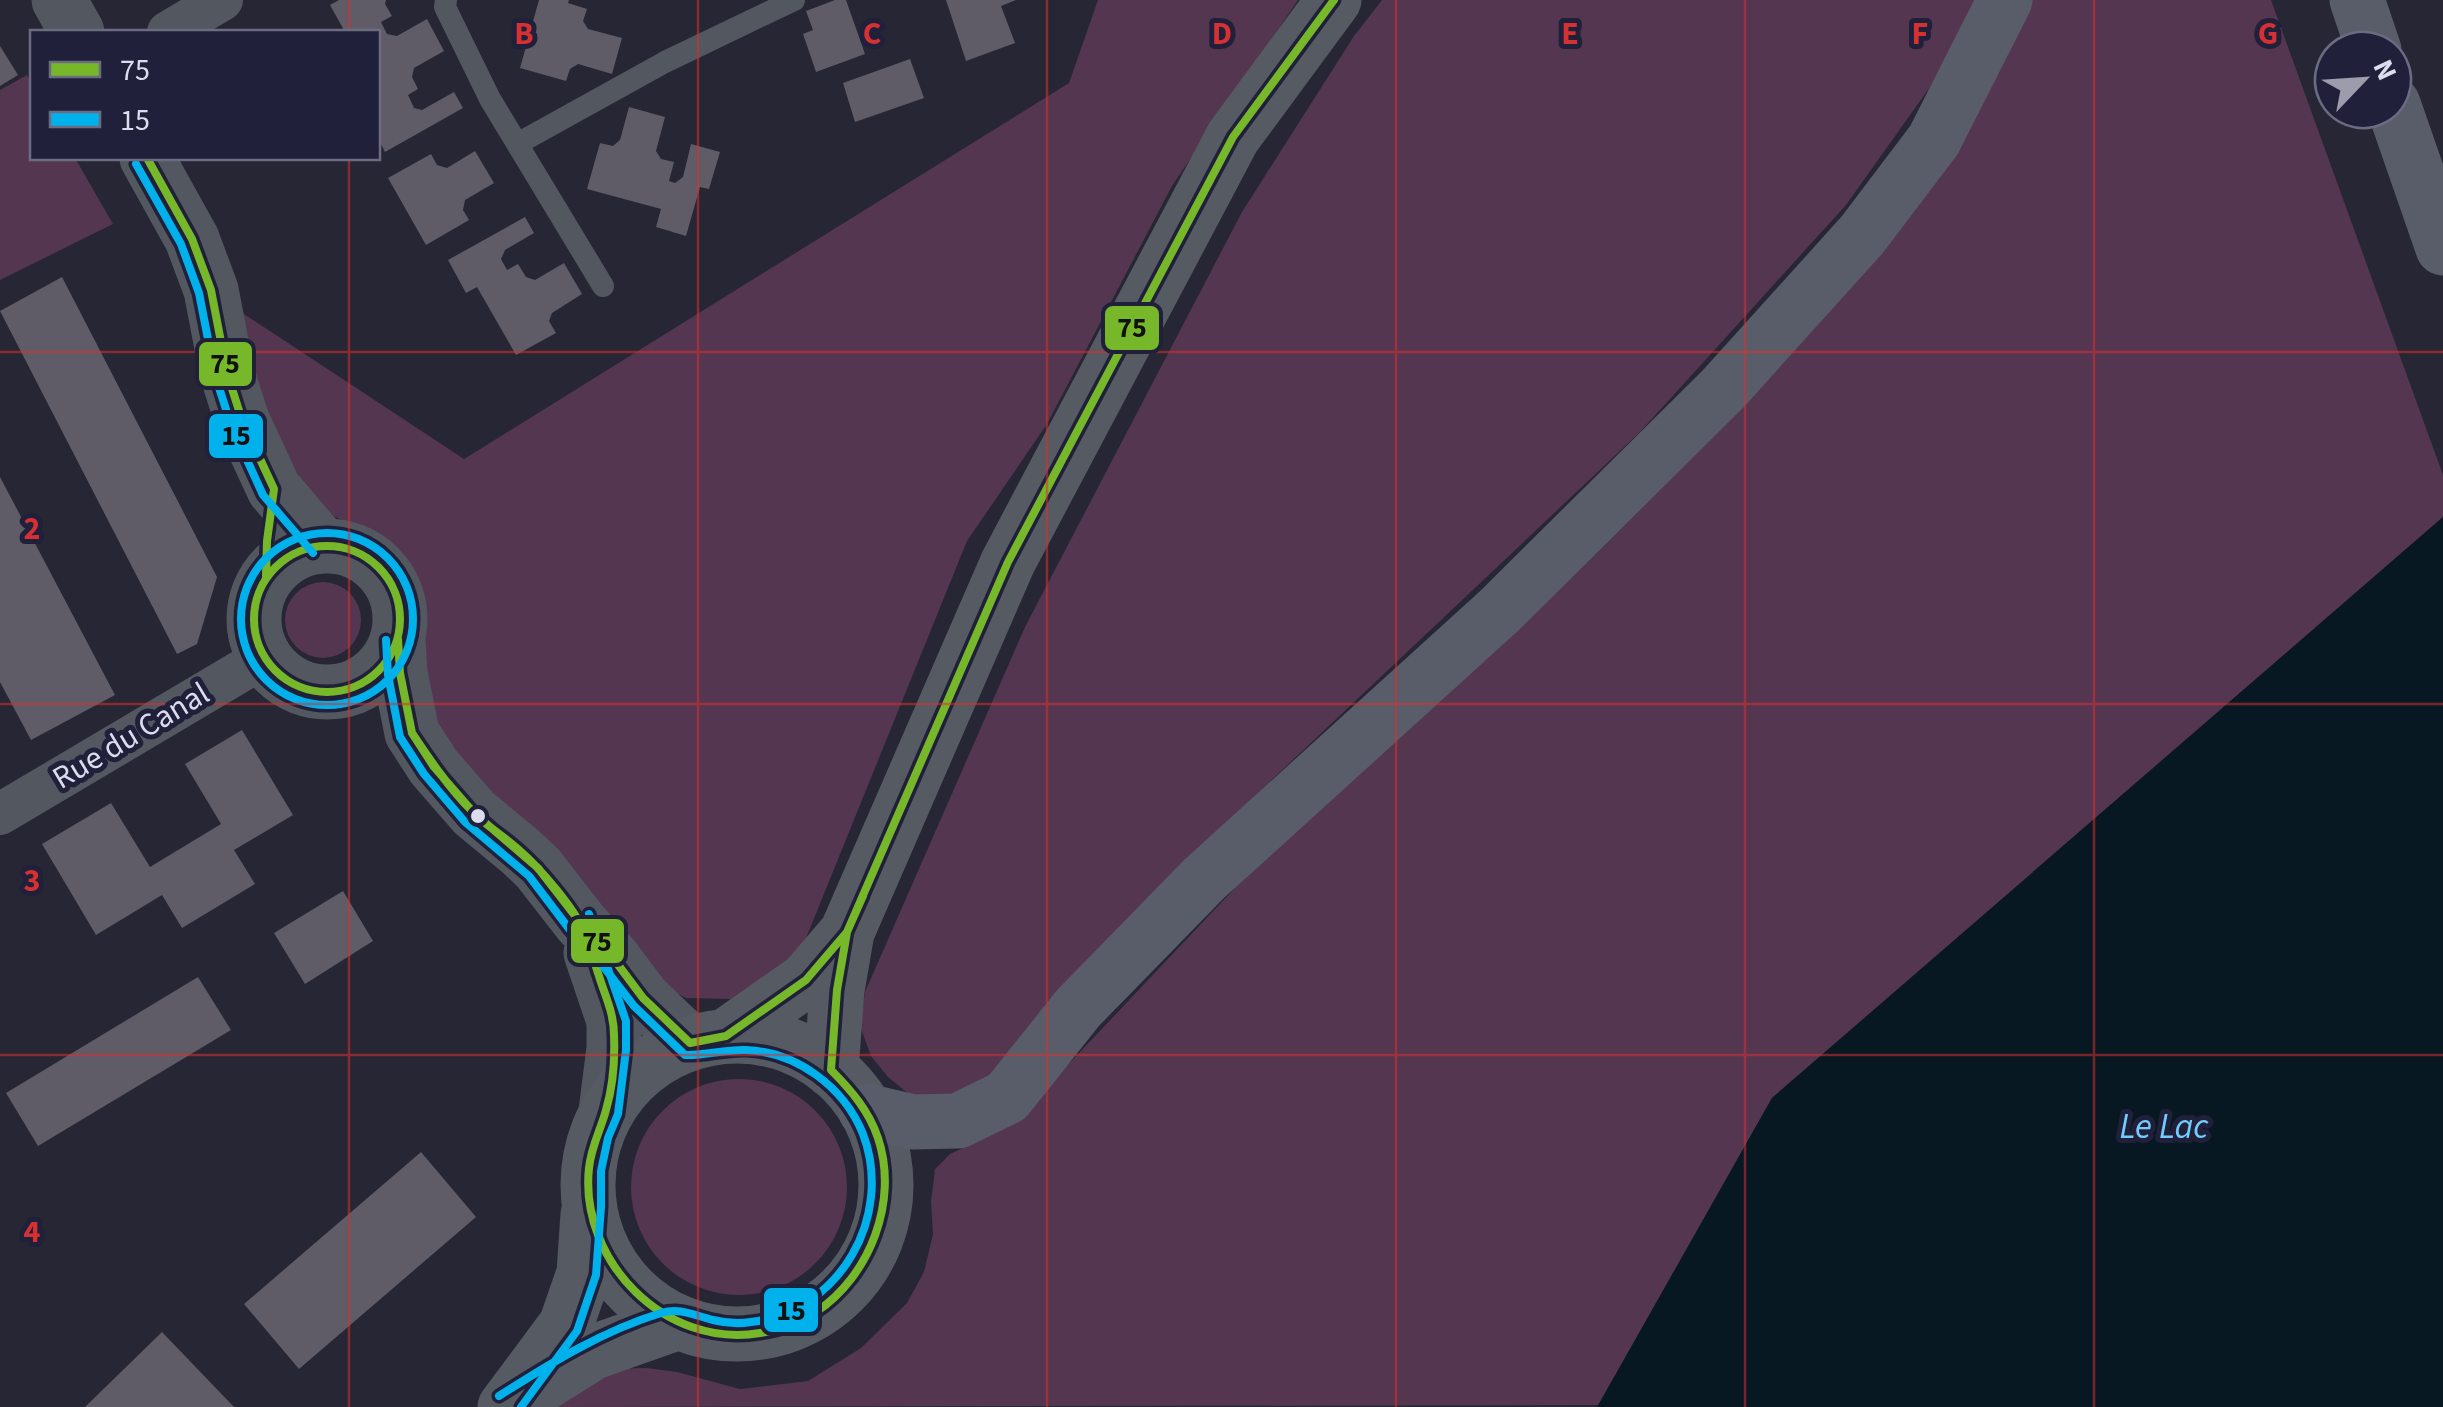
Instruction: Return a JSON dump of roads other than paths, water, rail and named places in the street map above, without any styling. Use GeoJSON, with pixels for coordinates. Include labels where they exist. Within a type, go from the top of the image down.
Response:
{"type":"FeatureCollection","features":[{"type":"Feature","properties":{"kind":"highway"},"geometry":{"type":"LineString","coordinates":[[866,1110],[912,1122],[958,1121],[1007,1097],[1078,1008],[1204,878],[1499,611],[1723,390],[1862,234],[1934,140],[2005,0]]}},
{"type":"Feature","properties":{"kind":"highway"},"geometry":{"type":"LineString","coordinates":[[2357,0],[2367,30]]}},
{"type":"Feature","properties":{"kind":"highway"},"geometry":{"type":"LineString","coordinates":[[2402,130],[2443,248]]}},
{"type":"Feature","properties":{"kind":"main road"},"geometry":{"type":"LineString","coordinates":[[831,1070],[837,990],[847,932],[1008,562],[1233,136],[1334,0]]}},
{"type":"Feature","properties":{"kind":"main road"},"geometry":{"type":"LineString","coordinates":[[505,1407],[566,1326],[584,1273],[588,1170],[596,1134],[606,1112],[628,1083],[656,1060],[708,1040],[806,980],[847,932]]}},
{"type":"Feature","properties":{"kind":"main road"},"geometry":{"type":"LineString","coordinates":[[589,1206],[604,1254],[634,1294],[676,1323],[716,1334],[758,1334],[798,1323],[833,1300],[860,1270],[879,1232],[886,1191],[882,1149],[866,1110],[831,1070],[799,1050],[764,1038],[708,1040]]}},
{"type":"Feature","properties":{"kind":"main road"},"geometry":{"type":"LineString","coordinates":[[505,1407],[594,1352],[676,1323]]}},
{"type":"Feature","properties":{"kind":"street"},"geometry":{"type":"LineString","coordinates":[[59,0],[76,30]]}},
{"type":"Feature","properties":{"kind":"street"},"geometry":{"type":"LineString","coordinates":[[171,30],[222,0]]}},
{"type":"Feature","properties":{"kind":"street"},"geometry":{"type":"LineString","coordinates":[[147,160],[192,239],[211,290],[227,373],[242,420],[274,489],[322,545]]}},
{"type":"Feature","properties":{"kind":"street"},"geometry":{"type":"LineString","coordinates":[[266,576],[274,489]]}},
{"type":"Feature","properties":{"kind":"street"},"geometry":{"type":"LineString","coordinates":[[412,733],[326,693],[302,689],[280,676],[264,658],[253,617],[266,576],[281,560],[322,545],[361,553],[378,565],[398,600],[400,673],[412,733],[434,766],[474,813],[538,868],[614,958],[642,998],[708,1040]]}},
{"type":"Feature","properties":{"kind":"street"},"geometry":{"type":"LineString","coordinates":[[326,693],[350,690],[371,678],[388,661],[398,639]]}},
{"type":"Feature","properties":{"kind":"street","name":"Rue du Canal"},"geometry":{"type":"LineString","coordinates":[[0,814],[264,658]]}},
{"type":"Feature","properties":{"kind":"street"},"geometry":{"type":"LineString","coordinates":[[580,922],[614,1021],[606,1112]]}},
{"type":"Feature","properties":{"kind":"lane"},"geometry":{"type":"LineString","coordinates":[[446,0],[445,7],[490,98],[603,286]]}},
{"type":"Feature","properties":{"kind":"lane"},"geometry":{"type":"LineString","coordinates":[[516,144],[665,62],[794,0]]}},
{"type":"Feature","properties":{"kind":"water","name":"Le Lac"},"geometry":{"type":"Polygon","coordinates":[[[2443,517],[2443,1407],[1597,1407],[1772,1098],[2443,517]]]}}]}
